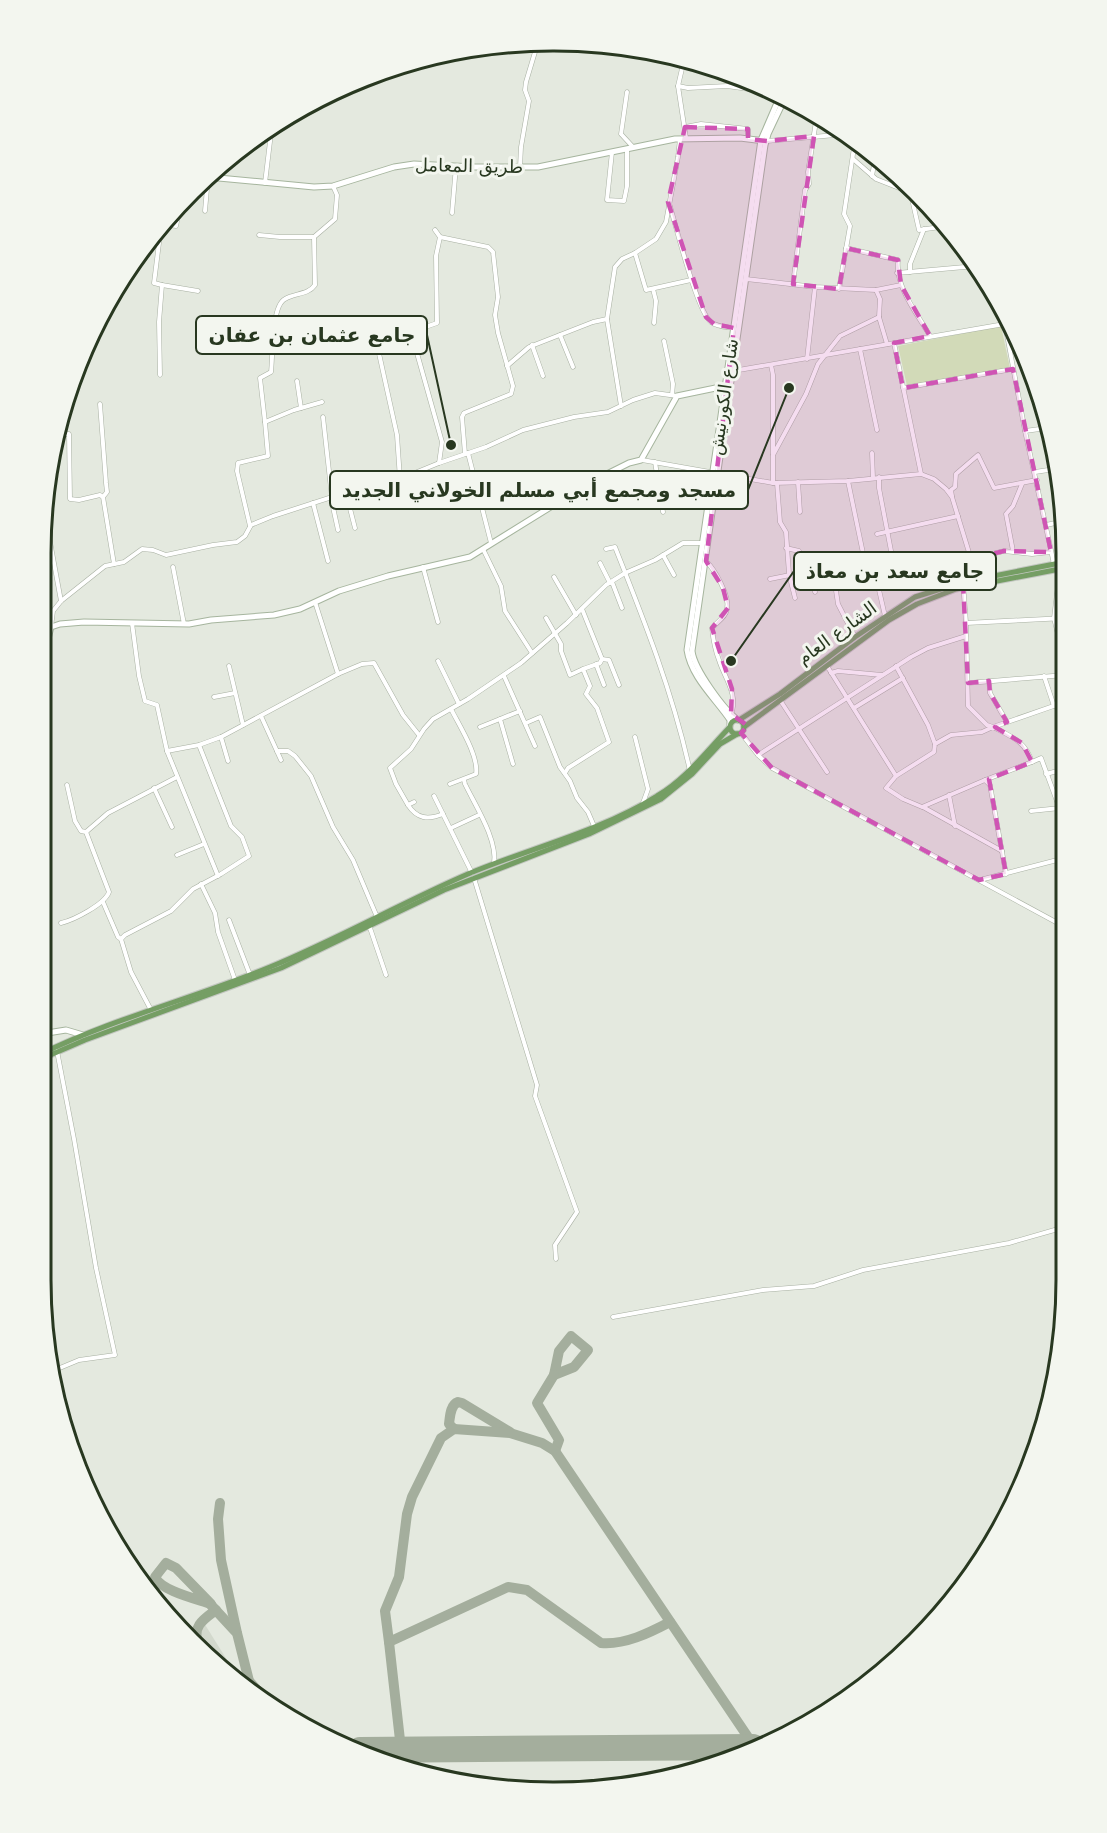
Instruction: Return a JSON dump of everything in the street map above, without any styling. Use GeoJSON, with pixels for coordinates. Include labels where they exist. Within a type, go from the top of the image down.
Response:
{"type":"FeatureCollection","features":[{"type":"Feature","properties":{"kind":"main road","name":"شارع الكورنيش"},"geometry":{"type":"LineString","coordinates":[[730,371],[734,327],[764,141],[777,104]]}},
{"type":"Feature","properties":{"kind":"main road","name":"شارع الكورنيش"},"geometry":{"type":"LineString","coordinates":[[729,726],[729,720],[696,674],[688,658],[689,635],[746,279],[764,141],[781,106]]}},
{"type":"Feature","properties":{"kind":"main road","name":"طريق المعامل"},"geometry":{"type":"LineString","coordinates":[[219,178],[314,188],[333,186],[394,167],[414,164],[520,168],[683,138],[764,141]]}},
{"type":"Feature","properties":{"kind":"main road"},"geometry":{"type":"LineString","coordinates":[[51,627],[71,623],[184,624],[274,615],[300,609],[339,591],[423,567],[459,561],[470,557],[557,503],[594,484],[605,475],[629,463],[641,460],[674,396],[728,385]]}},
{"type":"Feature","properties":{"kind":"main road","name":"شارع الكورنيش"},"geometry":{"type":"LineString","coordinates":[[715,472],[706,561],[693,635],[693,658],[699,671],[731,714],[739,720]]}},
{"type":"Feature","properties":{"kind":"main road","name":"الشارع العام"},"geometry":{"type":"LineString","coordinates":[[640,807],[661,800],[692,774],[720,744],[740,731],[855,638],[915,597],[963,585],[1056,569]]}},
{"type":"Feature","properties":{"kind":"main road","name":"الشارع العام"},"geometry":{"type":"LineString","coordinates":[[640,807],[690,771],[733,721],[781,697],[908,609],[963,585]]}},
{"type":"Feature","properties":{"kind":"main road"},"geometry":{"type":"LineString","coordinates":[[729,726],[733,733],[740,731],[739,720]]}},
{"type":"Feature","properties":{"kind":"main road"},"geometry":{"type":"LineString","coordinates":[[368,924],[424,893],[512,860],[640,807]]}},
{"type":"Feature","properties":{"kind":"main road"},"geometry":{"type":"LineString","coordinates":[[51,1050],[270,970],[494,864],[581,838],[640,807]]}},
{"type":"Feature","properties":{"kind":"main road"},"geometry":{"type":"LineString","coordinates":[[51,1054],[151,1010],[185,1001],[235,980],[270,970]]}},
{"type":"Feature","properties":{"kind":"main road"},"geometry":{"type":"LineString","coordinates":[[51,1032],[66,1030],[84,1038]]}},
{"type":"Feature","properties":{"kind":"street"},"geometry":{"type":"LineString","coordinates":[[520,168],[529,100],[525,90],[526,82],[535,52]]}},
{"type":"Feature","properties":{"kind":"street"},"geometry":{"type":"LineString","coordinates":[[621,406],[607,319],[615,267],[622,258],[648,246],[662,232],[666,222],[668,202],[685,127],[678,86],[682,68]]}},
{"type":"Feature","properties":{"kind":"street"},"geometry":{"type":"LineString","coordinates":[[678,86],[688,88],[727,86],[745,89]]}},
{"type":"Feature","properties":{"kind":"street"},"geometry":{"type":"LineString","coordinates":[[612,152],[607,200],[624,201],[630,148],[621,134],[627,92]]}},
{"type":"Feature","properties":{"kind":"street"},"geometry":{"type":"LineString","coordinates":[[685,127],[701,124],[748,129],[748,139]]}},
{"type":"Feature","properties":{"kind":"street"},"geometry":{"type":"LineString","coordinates":[[793,284],[816,125]]}},
{"type":"Feature","properties":{"kind":"street"},"geometry":{"type":"LineString","coordinates":[[764,141],[831,135]]}},
{"type":"Feature","properties":{"kind":"street"},"geometry":{"type":"LineString","coordinates":[[265,184],[270,139]]}},
{"type":"Feature","properties":{"kind":"street"},"geometry":{"type":"LineString","coordinates":[[839,289],[850,226],[844,214],[854,151]]}},
{"type":"Feature","properties":{"kind":"street"},"geometry":{"type":"LineString","coordinates":[[853,159],[872,176],[887,185],[898,188]]}},
{"type":"Feature","properties":{"kind":"street"},"geometry":{"type":"LineString","coordinates":[[452,213],[456,166]]}},
{"type":"Feature","properties":{"kind":"street"},"geometry":{"type":"LineString","coordinates":[[872,176],[874,167]]}},
{"type":"Feature","properties":{"kind":"street"},"geometry":{"type":"LineString","coordinates":[[259,235],[314,237],[335,219],[337,195],[333,186]]}},
{"type":"Feature","properties":{"kind":"street"},"geometry":{"type":"LineString","coordinates":[[205,211],[207,190]]}},
{"type":"Feature","properties":{"kind":"street"},"geometry":{"type":"LineString","coordinates":[[668,202],[703,312],[710,321],[720,326],[734,327]]}},
{"type":"Feature","properties":{"kind":"street"},"geometry":{"type":"LineString","coordinates":[[912,202],[919,230],[936,228]]}},
{"type":"Feature","properties":{"kind":"street"},"geometry":{"type":"LineString","coordinates":[[435,230],[440,237],[488,247],[493,252],[498,297],[495,315],[513,386],[512,394],[464,413],[462,417],[466,453],[491,543]]}},
{"type":"Feature","properties":{"kind":"street"},"geometry":{"type":"LineString","coordinates":[[910,272],[910,264],[924,230]]}},
{"type":"Feature","properties":{"kind":"street"},"geometry":{"type":"LineString","coordinates":[[250,527],[237,471],[238,464],[268,456],[260,378],[272,372],[272,342],[277,310],[281,302],[308,291],[315,285],[314,237]]}},
{"type":"Feature","properties":{"kind":"street"},"geometry":{"type":"LineString","coordinates":[[439,462],[441,442],[413,339],[414,331],[437,323],[436,256],[440,237]]}},
{"type":"Feature","properties":{"kind":"street"},"geometry":{"type":"LineString","coordinates":[[160,242],[154,283],[198,291]]}},
{"type":"Feature","properties":{"kind":"street"},"geometry":{"type":"LineString","coordinates":[[846,248],[898,260],[897,273],[901,285],[930,336]]}},
{"type":"Feature","properties":{"kind":"street"},"geometry":{"type":"LineString","coordinates":[[635,253],[646,290],[691,280]]}},
{"type":"Feature","properties":{"kind":"street"},"geometry":{"type":"LineString","coordinates":[[897,273],[966,267]]}},
{"type":"Feature","properties":{"kind":"street"},"geometry":{"type":"LineString","coordinates":[[746,279],[839,289],[876,290],[901,285]]}},
{"type":"Feature","properties":{"kind":"street"},"geometry":{"type":"LineString","coordinates":[[160,375],[159,322],[162,285]]}},
{"type":"Feature","properties":{"kind":"street"},"geometry":{"type":"LineString","coordinates":[[807,359],[815,287]]}},
{"type":"Feature","properties":{"kind":"street"},"geometry":{"type":"LineString","coordinates":[[653,289],[656,301],[654,323]]}},
{"type":"Feature","properties":{"kind":"street"},"geometry":{"type":"LineString","coordinates":[[876,290],[880,299],[879,317],[887,344]]}},
{"type":"Feature","properties":{"kind":"street"},"geometry":{"type":"LineString","coordinates":[[773,455],[806,394],[818,364],[840,336],[879,317]]}},
{"type":"Feature","properties":{"kind":"street"},"geometry":{"type":"LineString","coordinates":[[507,366],[532,345],[607,319]]}},
{"type":"Feature","properties":{"kind":"street"},"geometry":{"type":"LineString","coordinates":[[730,371],[1000,324]]}},
{"type":"Feature","properties":{"kind":"street"},"geometry":{"type":"LineString","coordinates":[[560,335],[573,368]]}},
{"type":"Feature","properties":{"kind":"street"},"geometry":{"type":"LineString","coordinates":[[1007,337],[1025,431],[1056,561]]}},
{"type":"Feature","properties":{"kind":"street"},"geometry":{"type":"LineString","coordinates":[[51,627],[53,611],[61,601],[105,566],[124,562],[142,549],[166,555],[213,544],[237,542],[245,536],[250,527],[273,516],[363,487],[400,479],[523,430],[574,417],[608,412],[655,393],[674,396],[664,341]]}},
{"type":"Feature","properties":{"kind":"street"},"geometry":{"type":"LineString","coordinates":[[894,343],[921,474]]}},
{"type":"Feature","properties":{"kind":"street"},"geometry":{"type":"LineString","coordinates":[[532,345],[543,376]]}},
{"type":"Feature","properties":{"kind":"street"},"geometry":{"type":"LineString","coordinates":[[378,349],[397,435],[400,479]]}},
{"type":"Feature","properties":{"kind":"street"},"geometry":{"type":"LineString","coordinates":[[860,349],[876,430]]}},
{"type":"Feature","properties":{"kind":"street"},"geometry":{"type":"LineString","coordinates":[[771,364],[775,483],[780,522],[786,532],[789,576],[795,598]]}},
{"type":"Feature","properties":{"kind":"street"},"geometry":{"type":"LineString","coordinates":[[903,388],[1013,369]]}},
{"type":"Feature","properties":{"kind":"street"},"geometry":{"type":"LineString","coordinates":[[297,381],[301,408]]}},
{"type":"Feature","properties":{"kind":"street"},"geometry":{"type":"LineString","coordinates":[[265,422],[322,402]]}},
{"type":"Feature","properties":{"kind":"street"},"geometry":{"type":"LineString","coordinates":[[66,434],[69,434],[70,499],[74,501],[103,496],[107,492],[100,404]]}},
{"type":"Feature","properties":{"kind":"street"},"geometry":{"type":"LineString","coordinates":[[323,417],[331,498],[338,530]]}},
{"type":"Feature","properties":{"kind":"street"},"geometry":{"type":"LineString","coordinates":[[1025,431],[1040,429]]}},
{"type":"Feature","properties":{"kind":"street"},"geometry":{"type":"LineString","coordinates":[[873,453],[873,478]]}},
{"type":"Feature","properties":{"kind":"street"},"geometry":{"type":"LineString","coordinates":[[1032,762],[1022,743],[987,725],[968,706],[963,585],[971,559],[951,490],[955,487],[956,474],[978,455],[994,488],[1037,480]]}},
{"type":"Feature","properties":{"kind":"street"},"geometry":{"type":"LineString","coordinates":[[641,460],[775,483],[848,481],[921,474],[934,479],[952,497]]}},
{"type":"Feature","properties":{"kind":"street"},"geometry":{"type":"LineString","coordinates":[[655,462],[663,512]]}},
{"type":"Feature","properties":{"kind":"street"},"geometry":{"type":"LineString","coordinates":[[1035,472],[1049,470]]}},
{"type":"Feature","properties":{"kind":"street"},"geometry":{"type":"LineString","coordinates":[[877,584],[889,568],[892,556],[879,477]]}},
{"type":"Feature","properties":{"kind":"street"},"geometry":{"type":"LineString","coordinates":[[848,481],[864,558],[867,567],[874,568],[885,616]]}},
{"type":"Feature","properties":{"kind":"street"},"geometry":{"type":"LineString","coordinates":[[798,482],[800,512]]}},
{"type":"Feature","properties":{"kind":"street"},"geometry":{"type":"LineString","coordinates":[[1013,551],[1006,514],[1013,506],[1022,484]]}},
{"type":"Feature","properties":{"kind":"street"},"geometry":{"type":"LineString","coordinates":[[346,493],[355,528]]}},
{"type":"Feature","properties":{"kind":"street"},"geometry":{"type":"LineString","coordinates":[[103,496],[114,564]]}},
{"type":"Feature","properties":{"kind":"street"},"geometry":{"type":"LineString","coordinates":[[313,503],[328,561]]}},
{"type":"Feature","properties":{"kind":"street"},"geometry":{"type":"LineString","coordinates":[[877,534],[958,516]]}},
{"type":"Feature","properties":{"kind":"street"},"geometry":{"type":"LineString","coordinates":[[1046,525],[1055,523]]}},
{"type":"Feature","properties":{"kind":"street"},"geometry":{"type":"LineString","coordinates":[[443,814],[434,818],[416,816],[396,784],[390,768],[411,749],[419,735],[433,719],[504,676],[555,634],[611,582],[683,543],[692,541],[704,543]]}},
{"type":"Feature","properties":{"kind":"street"},"geometry":{"type":"LineString","coordinates":[[606,549],[615,547],[625,573],[670,692],[690,771]]}},
{"type":"Feature","properties":{"kind":"street"},"geometry":{"type":"LineString","coordinates":[[51,548],[61,601]]}},
{"type":"Feature","properties":{"kind":"street"},"geometry":{"type":"LineString","coordinates":[[786,548],[799,551],[801,568],[811,571],[815,592]]}},
{"type":"Feature","properties":{"kind":"street"},"geometry":{"type":"LineString","coordinates":[[482,549],[501,586],[505,611],[532,653]]}},
{"type":"Feature","properties":{"kind":"street"},"geometry":{"type":"LineString","coordinates":[[971,559],[1004,551],[1032,554],[1052,552]]}},
{"type":"Feature","properties":{"kind":"street"},"geometry":{"type":"LineString","coordinates":[[663,555],[674,576]]}},
{"type":"Feature","properties":{"kind":"street"},"geometry":{"type":"LineString","coordinates":[[706,561],[712,567],[723,588],[728,608],[724,617],[712,628],[718,660],[732,689],[731,714]]}},
{"type":"Feature","properties":{"kind":"street"},"geometry":{"type":"LineString","coordinates":[[600,564],[622,608]]}},
{"type":"Feature","properties":{"kind":"street"},"geometry":{"type":"LineString","coordinates":[[832,564],[838,604],[855,638]]}},
{"type":"Feature","properties":{"kind":"street"},"geometry":{"type":"LineString","coordinates":[[173,567],[184,624]]}},
{"type":"Feature","properties":{"kind":"street"},"geometry":{"type":"LineString","coordinates":[[423,567],[438,621]]}},
{"type":"Feature","properties":{"kind":"street"},"geometry":{"type":"LineString","coordinates":[[770,579],[789,576]]}},
{"type":"Feature","properties":{"kind":"street"},"geometry":{"type":"LineString","coordinates":[[555,577],[576,615]]}},
{"type":"Feature","properties":{"kind":"street"},"geometry":{"type":"LineString","coordinates":[[1056,598],[1054,618],[1056,626]]}},
{"type":"Feature","properties":{"kind":"street"},"geometry":{"type":"LineString","coordinates":[[315,602],[338,674]]}},
{"type":"Feature","properties":{"kind":"street"},"geometry":{"type":"LineString","coordinates":[[582,609],[602,659]]}},
{"type":"Feature","properties":{"kind":"street"},"geometry":{"type":"LineString","coordinates":[[546,618],[561,644],[561,651],[570,675],[602,659],[609,660],[619,685]]}},
{"type":"Feature","properties":{"kind":"street"},"geometry":{"type":"LineString","coordinates":[[966,623],[1054,618]]}},
{"type":"Feature","properties":{"kind":"street"},"geometry":{"type":"LineString","coordinates":[[132,623],[139,676],[145,701],[157,705],[167,751],[218,876]]}},
{"type":"Feature","properties":{"kind":"street"},"geometry":{"type":"LineString","coordinates":[[758,755],[896,666],[928,648],[966,636]]}},
{"type":"Feature","properties":{"kind":"street"},"geometry":{"type":"LineString","coordinates":[[438,661],[459,704]]}},
{"type":"Feature","properties":{"kind":"street"},"geometry":{"type":"LineString","coordinates":[[167,751],[199,745],[220,737],[338,674],[362,664],[374,663],[403,715],[419,735]]}},
{"type":"Feature","properties":{"kind":"street"},"geometry":{"type":"LineString","coordinates":[[596,664],[604,685]]}},
{"type":"Feature","properties":{"kind":"street"},"geometry":{"type":"LineString","coordinates":[[229,666],[243,725]]}},
{"type":"Feature","properties":{"kind":"street"},"geometry":{"type":"LineString","coordinates":[[827,666],[896,776]]}},
{"type":"Feature","properties":{"kind":"street"},"geometry":{"type":"LineString","coordinates":[[896,666],[928,725],[935,744],[934,752],[896,776],[886,788],[1002,851]]}},
{"type":"Feature","properties":{"kind":"street"},"geometry":{"type":"LineString","coordinates":[[579,698],[586,694],[590,686],[583,669]]}},
{"type":"Feature","properties":{"kind":"street"},"geometry":{"type":"LineString","coordinates":[[831,673],[838,671],[883,675]]}},
{"type":"Feature","properties":{"kind":"street"},"geometry":{"type":"LineString","coordinates":[[968,682],[1056,675]]}},
{"type":"Feature","properties":{"kind":"street"},"geometry":{"type":"LineString","coordinates":[[504,676],[536,746]]}},
{"type":"Feature","properties":{"kind":"street"},"geometry":{"type":"LineString","coordinates":[[935,744],[951,735],[982,732],[1054,706],[1044,676]]}},
{"type":"Feature","properties":{"kind":"street"},"geometry":{"type":"LineString","coordinates":[[854,708],[903,678]]}},
{"type":"Feature","properties":{"kind":"street"},"geometry":{"type":"LineString","coordinates":[[989,681],[990,693],[1007,722]]}},
{"type":"Feature","properties":{"kind":"street"},"geometry":{"type":"LineString","coordinates":[[214,697],[235,693]]}},
{"type":"Feature","properties":{"kind":"street"},"geometry":{"type":"LineString","coordinates":[[565,773],[568,768],[609,742],[597,708],[586,694]]}},
{"type":"Feature","properties":{"kind":"street"},"geometry":{"type":"LineString","coordinates":[[781,697],[827,772]]}},
{"type":"Feature","properties":{"kind":"street"},"geometry":{"type":"LineString","coordinates":[[450,784],[476,774],[477,770],[470,748],[451,709]]}},
{"type":"Feature","properties":{"kind":"street"},"geometry":{"type":"LineString","coordinates":[[480,727],[520,711]]}},
{"type":"Feature","properties":{"kind":"street"},"geometry":{"type":"LineString","coordinates":[[261,716],[281,760]]}},
{"type":"Feature","properties":{"kind":"street"},"geometry":{"type":"LineString","coordinates":[[526,723],[540,717],[557,761],[594,826]]}},
{"type":"Feature","properties":{"kind":"street"},"geometry":{"type":"LineString","coordinates":[[500,719],[513,764]]}},
{"type":"Feature","properties":{"kind":"street"},"geometry":{"type":"LineString","coordinates":[[740,731],[758,755],[772,768],[1056,920]]}},
{"type":"Feature","properties":{"kind":"street"},"geometry":{"type":"LineString","coordinates":[[220,737],[228,761]]}},
{"type":"Feature","properties":{"kind":"street"},"geometry":{"type":"LineString","coordinates":[[635,737],[648,789],[640,807]]}},
{"type":"Feature","properties":{"kind":"street"},"geometry":{"type":"LineString","coordinates":[[121,939],[171,911],[186,895],[201,884],[248,858],[249,854],[242,837],[231,826],[199,745]]}},
{"type":"Feature","properties":{"kind":"street"},"geometry":{"type":"LineString","coordinates":[[277,751],[288,751],[295,756],[311,776],[333,827],[353,860],[377,917]]}},
{"type":"Feature","properties":{"kind":"street"},"geometry":{"type":"LineString","coordinates":[[922,807],[1041,758],[1056,798]]}},
{"type":"Feature","properties":{"kind":"street"},"geometry":{"type":"LineString","coordinates":[[1046,774],[1056,771]]}},
{"type":"Feature","properties":{"kind":"street"},"geometry":{"type":"LineString","coordinates":[[86,832],[108,813],[177,777]]}},
{"type":"Feature","properties":{"kind":"street"},"geometry":{"type":"LineString","coordinates":[[464,780],[490,838],[494,864]]}},
{"type":"Feature","properties":{"kind":"street"},"geometry":{"type":"LineString","coordinates":[[985,780],[990,785],[1006,874]]}},
{"type":"Feature","properties":{"kind":"street"},"geometry":{"type":"LineString","coordinates":[[67,785],[75,821],[81,831],[86,832]]}},
{"type":"Feature","properties":{"kind":"street"},"geometry":{"type":"LineString","coordinates":[[154,788],[172,827]]}},
{"type":"Feature","properties":{"kind":"street"},"geometry":{"type":"LineString","coordinates":[[949,795],[955,827]]}},
{"type":"Feature","properties":{"kind":"street"},"geometry":{"type":"LineString","coordinates":[[434,796],[473,875],[537,1085],[535,1096],[577,1212],[555,1245],[556,1259]]}},
{"type":"Feature","properties":{"kind":"street"},"geometry":{"type":"LineString","coordinates":[[408,806],[414,802]]}},
{"type":"Feature","properties":{"kind":"street"},"geometry":{"type":"LineString","coordinates":[[1031,811],[1056,808]]}},
{"type":"Feature","properties":{"kind":"street"},"geometry":{"type":"LineString","coordinates":[[451,828],[479,815]]}},
{"type":"Feature","properties":{"kind":"street"},"geometry":{"type":"LineString","coordinates":[[61,923],[76,919],[103,902],[108,892],[86,832]]}},
{"type":"Feature","properties":{"kind":"street"},"geometry":{"type":"LineString","coordinates":[[177,855],[204,844]]}},
{"type":"Feature","properties":{"kind":"street"},"geometry":{"type":"LineString","coordinates":[[979,880],[1056,860]]}},
{"type":"Feature","properties":{"kind":"street"},"geometry":{"type":"LineString","coordinates":[[201,884],[215,914],[218,932],[227,951],[235,980]]}},
{"type":"Feature","properties":{"kind":"street"},"geometry":{"type":"LineString","coordinates":[[103,902],[118,937],[121,939],[131,972],[151,1010]]}},
{"type":"Feature","properties":{"kind":"street"},"geometry":{"type":"LineString","coordinates":[[229,920],[250,975]]}},
{"type":"Feature","properties":{"kind":"street"},"geometry":{"type":"LineString","coordinates":[[368,924],[386,975]]}},
{"type":"Feature","properties":{"kind":"street"},"geometry":{"type":"LineString","coordinates":[[57,1051],[96,1268],[115,1355],[79,1360],[59,1368]]}},
{"type":"Feature","properties":{"kind":"street"},"geometry":{"type":"LineString","coordinates":[[613,1317],[764,1290],[814,1286],[862,1269],[1009,1243],[1056,1230]]}},
{"type":"Feature","properties":{"kind":"highlighted area"},"geometry":{"type":"Polygon","coordinates":[[[685,127],[748,129],[748,139],[767,141],[814,136],[793,284],[839,289],[846,248],[898,260],[901,285],[930,336],[894,343],[903,388],[1013,369],[1051,552],[1004,551],[971,559],[963,582],[968,683],[989,681],[990,693],[1007,722],[995,727],[1022,743],[1032,762],[989,779],[1006,874],[979,880],[772,768],[741,733],[748,726],[731,714],[732,689],[712,628],[728,608],[723,588],[706,561],[734,328],[714,324],[706,317],[668,202],[685,127]]]}},
{"type":"Feature","properties":{"kind":"shaded area"},"geometry":{"type":"Polygon","coordinates":[[[204,1623],[228,1662],[198,1635],[193,1630],[204,1623]]]}},
{"type":"Feature","properties":{"kind":"green space"},"geometry":{"type":"Polygon","coordinates":[[[1001,326],[1010,368],[907,386],[898,346],[1001,326]]]}},
{"type":"Feature","properties":{"kind":"taxiway"},"geometry":{"type":"LineString","coordinates":[[571,1336],[588,1350],[574,1367],[554,1375],[559,1351],[571,1336]]}},
{"type":"Feature","properties":{"kind":"taxiway"},"geometry":{"type":"LineString","coordinates":[[554,1375],[537,1403],[559,1440],[555,1451]]}},
{"type":"Feature","properties":{"kind":"taxiway"},"geometry":{"type":"LineString","coordinates":[[454,1429],[449,1424],[450,1415],[453,1406],[458,1402],[510,1432]]}},
{"type":"Feature","properties":{"kind":"taxiway"},"geometry":{"type":"LineString","coordinates":[[389,1642],[385,1611],[399,1577],[407,1514],[412,1497],[441,1438],[454,1429],[510,1433],[542,1443],[555,1451],[751,1742]]}},
{"type":"Feature","properties":{"kind":"taxiway"},"geometry":{"type":"LineString","coordinates":[[220,1503],[218,1519],[221,1560],[248,1678]]}},
{"type":"Feature","properties":{"kind":"taxiway"},"geometry":{"type":"LineString","coordinates":[[166,1563],[176,1568],[211,1604],[172,1590],[159,1582],[155,1577],[166,1563]]}},
{"type":"Feature","properties":{"kind":"taxiway"},"geometry":{"type":"LineString","coordinates":[[401,1749],[389,1642],[508,1587],[527,1590],[601,1643],[628,1640],[670,1622]]}},
{"type":"Feature","properties":{"kind":"taxiway"},"geometry":{"type":"LineString","coordinates":[[211,1605],[235,1631]]}},
{"type":"Feature","properties":{"kind":"taxiway"},"geometry":{"type":"LineString","coordinates":[[197,1634],[198,1627],[203,1620],[216,1610]]}},
{"type":"Feature","properties":{"kind":"taxiway"},"geometry":{"type":"LineString","coordinates":[[389,1749],[393,1755]]}},
{"type":"Feature","properties":{"kind":"runway"},"geometry":{"type":"LineString","coordinates":[[378,1750],[737,1747]]}},
{"type":"Feature","properties":{"kind":"place","name":"مسجد ومجمع أبي مسلم الخولاني الجديد"},"geometry":{"type":"Point","coordinates":[789,388]}},
{"type":"Feature","properties":{"kind":"place","name":"جامع عثمان بن عفان"},"geometry":{"type":"Point","coordinates":[451,445]}},
{"type":"Feature","properties":{"kind":"place","name":"جامع سعد بن معاذ"},"geometry":{"type":"Point","coordinates":[731,661]}}]}
